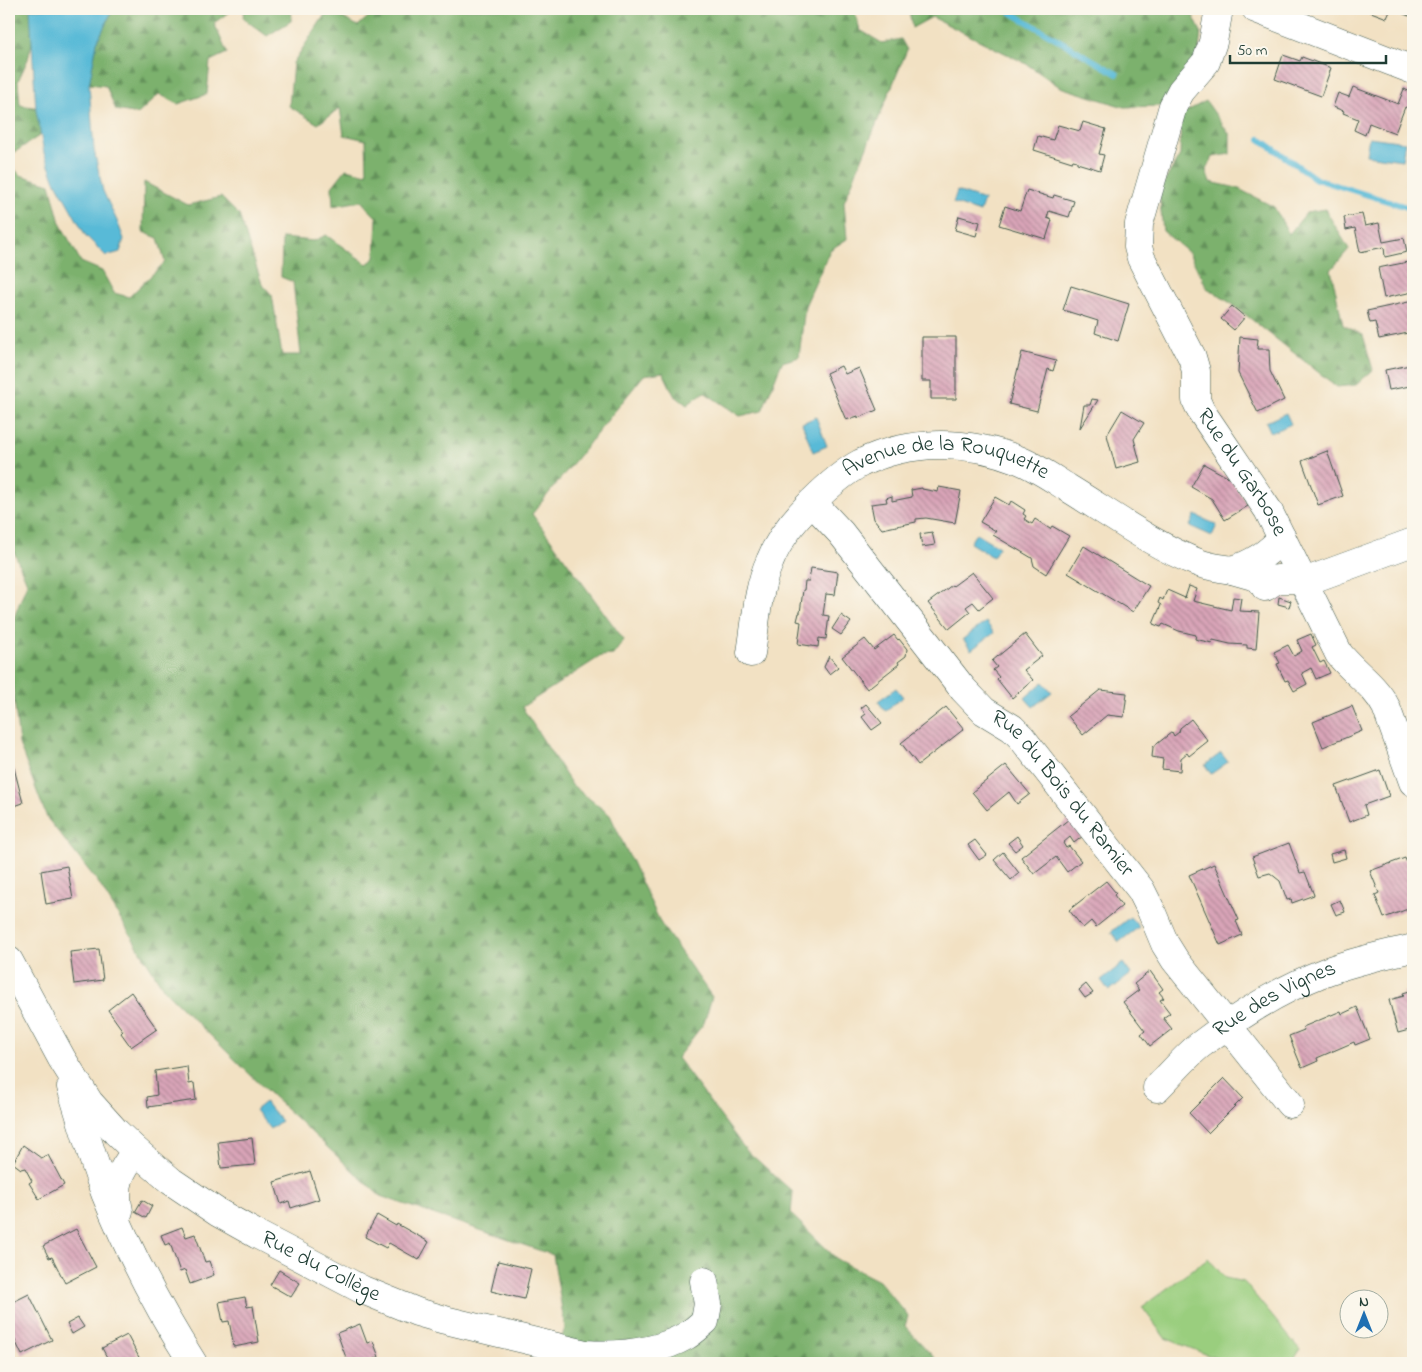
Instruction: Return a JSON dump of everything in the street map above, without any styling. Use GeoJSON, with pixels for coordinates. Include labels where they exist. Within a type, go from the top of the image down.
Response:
{"type":"FeatureCollection","features":[{"type":"Feature","properties":{"kind":"street","name":"Rue du Garbose"},"geometry":{"type":"LineString","coordinates":[[1219,9],[1213,42],[1206,62],[1181,91],[1173,106],[1139,224],[1138,247],[1141,258],[1192,357],[1196,371],[1196,400],[1201,410],[1268,510],[1339,654],[1380,696],[1386,707],[1413,782]]}},
{"type":"Feature","properties":{"kind":"street"},"geometry":{"type":"LineString","coordinates":[[1256,9],[1413,70]]}},
{"type":"Feature","properties":{"kind":"street","name":"Avenue de la Rouquette"},"geometry":{"type":"LineString","coordinates":[[751,653],[762,584],[769,561],[779,542],[795,520],[825,489],[842,475],[878,455],[901,449],[949,445],[972,447],[1020,460],[1043,472],[1160,544],[1201,564],[1260,578],[1264,587],[1277,579],[1303,579]]}},
{"type":"Feature","properties":{"kind":"street","name":"Rue du Bois du Ramier"},"geometry":{"type":"LineString","coordinates":[[812,502],[841,533],[962,689],[984,710],[1012,728],[1021,737],[1141,890],[1165,944],[1176,960],[1290,1104]]}},
{"type":"Feature","properties":{"kind":"street"},"geometry":{"type":"LineString","coordinates":[[1232,570],[1248,565],[1263,556],[1273,549],[1282,538]]}},
{"type":"Feature","properties":{"kind":"street"},"geometry":{"type":"LineString","coordinates":[[1303,579],[1413,542]]}},
{"type":"Feature","properties":{"kind":"street","name":"Rue des Vignes"},"geometry":{"type":"LineString","coordinates":[[1157,1088],[1199,1046],[1228,1025],[1300,983],[1353,962],[1413,948]]}},
{"type":"Feature","properties":{"kind":"street","name":"Rue du Collège"},"geometry":{"type":"LineString","coordinates":[[9,961],[62,1059],[89,1102],[136,1151],[171,1181],[217,1212],[363,1290],[426,1315],[586,1354],[605,1355],[635,1352],[664,1346],[687,1335],[705,1321],[708,1304],[704,1281]]}},
{"type":"Feature","properties":{"kind":"street"},"geometry":{"type":"LineString","coordinates":[[62,1059],[105,1192],[125,1239],[152,1293],[193,1363]]}},
{"type":"Feature","properties":{"kind":"street"},"geometry":{"type":"LineString","coordinates":[[98,1170],[98,1159],[102,1149],[116,1132]]}},
{"type":"Feature","properties":{"kind":"street"},"geometry":{"type":"LineString","coordinates":[[125,1239],[117,1204],[116,1189],[120,1173],[136,1151]]}},
{"type":"Feature","properties":{"kind":"green space"},"geometry":{"type":"Polygon","coordinates":[[[9,9],[36,9],[28,59],[18,81],[20,105],[40,108],[46,121],[39,136],[9,156],[9,9]]]}},
{"type":"Feature","properties":{"kind":"green space"},"geometry":{"type":"Polygon","coordinates":[[[113,9],[233,9],[214,23],[227,53],[210,61],[207,94],[178,104],[159,94],[138,114],[116,110],[106,86],[89,84],[97,42],[113,9]]]}},
{"type":"Feature","properties":{"kind":"green space"},"geometry":{"type":"Polygon","coordinates":[[[244,9],[292,9],[291,21],[267,36],[243,18],[244,9]]]}},
{"type":"Feature","properties":{"kind":"green space"},"geometry":{"type":"Polygon","coordinates":[[[377,9],[854,9],[860,30],[882,43],[901,39],[907,50],[844,202],[847,239],[830,250],[805,306],[799,357],[782,362],[762,411],[740,416],[704,392],[687,405],[674,395],[663,372],[644,375],[532,514],[624,640],[613,655],[601,656],[522,707],[572,785],[610,815],[661,924],[712,997],[704,1023],[677,1058],[745,1149],[793,1192],[791,1214],[838,1260],[879,1281],[908,1316],[905,1326],[939,1363],[553,1363],[565,1328],[553,1255],[380,1196],[267,1091],[165,991],[98,882],[47,818],[19,744],[9,652],[9,631],[27,583],[9,540],[9,163],[20,175],[50,184],[60,223],[81,262],[102,271],[114,293],[129,297],[165,262],[158,238],[143,232],[144,182],[188,205],[221,197],[239,215],[262,284],[272,295],[282,355],[301,355],[293,282],[281,277],[282,238],[314,241],[326,235],[367,264],[375,258],[377,218],[361,201],[333,206],[332,187],[346,169],[367,174],[366,140],[344,135],[340,108],[318,124],[289,106],[293,63],[328,10],[358,26],[377,9]]]}},
{"type":"Feature","properties":{"kind":"green space"},"geometry":{"type":"Polygon","coordinates":[[[898,9],[1190,9],[1201,32],[1198,58],[1162,106],[1124,107],[1060,87],[1025,63],[932,17],[912,28],[909,10],[898,9]]]}},
{"type":"Feature","properties":{"kind":"green space"},"geometry":{"type":"Polygon","coordinates":[[[1206,101],[1230,135],[1230,154],[1213,157],[1206,170],[1210,182],[1237,188],[1274,207],[1289,234],[1307,212],[1325,209],[1349,249],[1331,270],[1343,325],[1363,335],[1373,370],[1356,385],[1337,387],[1232,304],[1207,288],[1189,253],[1163,231],[1159,191],[1180,155],[1181,114],[1206,101]]]}},
{"type":"Feature","properties":{"kind":"green space"},"geometry":{"type":"Polygon","coordinates":[[[1208,1258],[1225,1278],[1244,1282],[1300,1350],[1292,1363],[1228,1363],[1165,1338],[1142,1307],[1208,1258]]]}},
{"type":"Feature","properties":{"kind":"water"},"geometry":{"type":"Polygon","coordinates":[[[30,9],[113,9],[97,42],[89,85],[94,150],[103,191],[124,239],[120,252],[106,256],[86,236],[55,181],[44,153],[36,110],[30,9]]]}},
{"type":"Feature","properties":{"kind":"water"},"geometry":{"type":"Polygon","coordinates":[[[1369,137],[1405,142],[1402,160],[1366,155],[1369,137]]]}},
{"type":"Feature","properties":{"kind":"water"},"geometry":{"type":"Polygon","coordinates":[[[957,191],[984,200],[980,212],[953,203],[957,191]]]}},
{"type":"Feature","properties":{"kind":"water"},"geometry":{"type":"Polygon","coordinates":[[[1286,413],[1291,424],[1271,433],[1266,422],[1286,413]]]}},
{"type":"Feature","properties":{"kind":"water"},"geometry":{"type":"Polygon","coordinates":[[[816,417],[827,446],[813,452],[802,423],[816,417]]]}},
{"type":"Feature","properties":{"kind":"water"},"geometry":{"type":"Polygon","coordinates":[[[1195,515],[1217,525],[1212,536],[1190,526],[1195,515]]]}},
{"type":"Feature","properties":{"kind":"water"},"geometry":{"type":"Polygon","coordinates":[[[976,533],[999,547],[993,557],[970,543],[976,533]]]}},
{"type":"Feature","properties":{"kind":"water"},"geometry":{"type":"Polygon","coordinates":[[[986,622],[994,633],[971,650],[963,639],[986,622]]]}},
{"type":"Feature","properties":{"kind":"water"},"geometry":{"type":"Polygon","coordinates":[[[1043,682],[1052,692],[1033,707],[1025,698],[1043,682]]]}},
{"type":"Feature","properties":{"kind":"water"},"geometry":{"type":"Polygon","coordinates":[[[896,688],[903,697],[885,711],[878,701],[896,688]]]}},
{"type":"Feature","properties":{"kind":"water"},"geometry":{"type":"Polygon","coordinates":[[[1221,753],[1228,762],[1211,774],[1205,765],[1221,753]]]}},
{"type":"Feature","properties":{"kind":"water"},"geometry":{"type":"Polygon","coordinates":[[[1130,917],[1139,927],[1119,942],[1111,932],[1130,917]]]}},
{"type":"Feature","properties":{"kind":"water"},"geometry":{"type":"Polygon","coordinates":[[[1123,963],[1131,974],[1109,991],[1101,980],[1123,963]]]}},
{"type":"Feature","properties":{"kind":"water"},"geometry":{"type":"Polygon","coordinates":[[[265,1102],[281,1121],[270,1129],[255,1110],[265,1102]]]}},
{"type":"Feature","properties":{"kind":"building"},"geometry":{"type":"Polygon","coordinates":[[[1363,9],[1391,9],[1387,18],[1363,9]]]}},
{"type":"Feature","properties":{"kind":"building"},"geometry":{"type":"Polygon","coordinates":[[[1391,9],[1412,9],[1409,16],[1391,9]]]}},
{"type":"Feature","properties":{"kind":"building"},"geometry":{"type":"Polygon","coordinates":[[[1283,55],[1300,61],[1302,57],[1331,68],[1321,96],[1275,79],[1283,55]]]}},
{"type":"Feature","properties":{"kind":"building"},"geometry":{"type":"Polygon","coordinates":[[[1353,87],[1398,104],[1404,89],[1413,93],[1413,110],[1405,107],[1395,133],[1369,123],[1365,135],[1354,130],[1358,119],[1333,107],[1338,93],[1349,97],[1353,87]]]}},
{"type":"Feature","properties":{"kind":"building"},"geometry":{"type":"Polygon","coordinates":[[[1083,122],[1106,129],[1099,154],[1104,155],[1100,170],[1077,163],[1077,161],[1073,160],[1072,162],[1034,150],[1038,136],[1053,140],[1058,125],[1080,131],[1083,122]]]}},
{"type":"Feature","properties":{"kind":"building"},"geometry":{"type":"Polygon","coordinates":[[[1027,190],[1053,198],[1054,195],[1074,201],[1069,217],[1049,211],[1047,218],[1052,220],[1046,239],[999,225],[1005,206],[1020,211],[1027,190]]]}},
{"type":"Feature","properties":{"kind":"building"},"geometry":{"type":"Polygon","coordinates":[[[1362,214],[1365,226],[1379,223],[1383,242],[1404,238],[1407,252],[1385,257],[1384,247],[1360,252],[1355,228],[1346,230],[1344,217],[1362,214]]]}},
{"type":"Feature","properties":{"kind":"building"},"geometry":{"type":"Polygon","coordinates":[[[959,216],[980,222],[976,236],[955,230],[959,216]]]}},
{"type":"Feature","properties":{"kind":"building"},"geometry":{"type":"Polygon","coordinates":[[[1413,261],[1413,292],[1384,298],[1378,268],[1413,261]]]}},
{"type":"Feature","properties":{"kind":"building"},"geometry":{"type":"Polygon","coordinates":[[[1071,286],[1129,304],[1118,341],[1095,333],[1098,321],[1063,310],[1071,286]]]}},
{"type":"Feature","properties":{"kind":"building"},"geometry":{"type":"Polygon","coordinates":[[[1413,301],[1413,340],[1409,341],[1408,333],[1379,339],[1375,322],[1370,323],[1367,311],[1413,301]]]}},
{"type":"Feature","properties":{"kind":"building"},"geometry":{"type":"Polygon","coordinates":[[[1232,306],[1245,317],[1234,330],[1221,319],[1232,306]]]}},
{"type":"Feature","properties":{"kind":"building"},"geometry":{"type":"Polygon","coordinates":[[[922,337],[956,337],[956,399],[931,399],[931,381],[922,381],[922,337]]]}},
{"type":"Feature","properties":{"kind":"building"},"geometry":{"type":"Polygon","coordinates":[[[1240,337],[1258,339],[1257,349],[1269,349],[1270,371],[1284,400],[1258,413],[1238,373],[1240,337]]]}},
{"type":"Feature","properties":{"kind":"building"},"geometry":{"type":"Polygon","coordinates":[[[1022,352],[1056,361],[1053,371],[1048,369],[1037,411],[1009,404],[1022,352]]]}},
{"type":"Feature","properties":{"kind":"building"},"geometry":{"type":"Polygon","coordinates":[[[1413,352],[1413,397],[1410,386],[1389,390],[1385,370],[1410,365],[1408,353],[1413,352]]]}},
{"type":"Feature","properties":{"kind":"building"},"geometry":{"type":"Polygon","coordinates":[[[841,366],[845,374],[859,368],[877,410],[858,418],[858,416],[846,420],[826,373],[841,366]]]}},
{"type":"Feature","properties":{"kind":"building"},"geometry":{"type":"Polygon","coordinates":[[[1092,399],[1098,400],[1080,428],[1084,405],[1090,405],[1092,399]]]}},
{"type":"Feature","properties":{"kind":"building"},"geometry":{"type":"Polygon","coordinates":[[[1122,410],[1144,423],[1134,439],[1140,462],[1116,469],[1107,435],[1122,410]]]}},
{"type":"Feature","properties":{"kind":"building"},"geometry":{"type":"Polygon","coordinates":[[[1327,451],[1343,496],[1318,505],[1302,461],[1327,451]]]}},
{"type":"Feature","properties":{"kind":"building"},"geometry":{"type":"Polygon","coordinates":[[[1204,464],[1231,479],[1248,506],[1225,520],[1212,499],[1191,487],[1204,464]]]}},
{"type":"Feature","properties":{"kind":"building"},"geometry":{"type":"Polygon","coordinates":[[[939,487],[961,491],[955,523],[926,518],[882,529],[874,519],[871,504],[887,502],[886,498],[892,496],[892,501],[912,497],[911,490],[922,488],[938,492],[939,487]]]}},
{"type":"Feature","properties":{"kind":"building"},"geometry":{"type":"Polygon","coordinates":[[[995,497],[1009,505],[1011,501],[1025,510],[1023,514],[1026,516],[1024,519],[1032,524],[1035,519],[1050,529],[1052,526],[1069,536],[1046,574],[1034,566],[1032,558],[993,535],[996,531],[980,522],[995,497]]]}},
{"type":"Feature","properties":{"kind":"building"},"geometry":{"type":"Polygon","coordinates":[[[932,532],[935,545],[922,547],[920,534],[932,532]]]}},
{"type":"Feature","properties":{"kind":"building"},"geometry":{"type":"Polygon","coordinates":[[[1084,546],[1149,586],[1133,612],[1068,573],[1084,546]]]}},
{"type":"Feature","properties":{"kind":"building"},"geometry":{"type":"Polygon","coordinates":[[[811,568],[838,572],[835,595],[826,594],[823,615],[829,616],[826,639],[819,638],[818,647],[798,644],[801,622],[797,621],[805,581],[809,581],[811,568]]]}},
{"type":"Feature","properties":{"kind":"building"},"geometry":{"type":"Polygon","coordinates":[[[972,572],[993,598],[979,609],[973,602],[966,607],[970,612],[949,629],[928,603],[972,572]]]}},
{"type":"Feature","properties":{"kind":"building"},"geometry":{"type":"Polygon","coordinates":[[[1189,586],[1197,589],[1193,601],[1231,610],[1233,597],[1241,598],[1239,611],[1259,612],[1256,649],[1247,648],[1247,645],[1213,640],[1212,643],[1195,639],[1196,635],[1179,631],[1163,624],[1161,627],[1153,624],[1161,605],[1158,603],[1160,598],[1163,600],[1167,590],[1185,598],[1189,586]]]}},
{"type":"Feature","properties":{"kind":"building"},"geometry":{"type":"Polygon","coordinates":[[[1279,597],[1291,601],[1289,607],[1278,604],[1279,597]]]}},
{"type":"Feature","properties":{"kind":"building"},"geometry":{"type":"Polygon","coordinates":[[[841,615],[851,622],[841,635],[832,629],[841,615]]]}},
{"type":"Feature","properties":{"kind":"building"},"geometry":{"type":"Polygon","coordinates":[[[1025,634],[1042,656],[1024,670],[1033,680],[1012,698],[997,679],[999,677],[993,670],[997,667],[992,661],[1025,634]]]}},
{"type":"Feature","properties":{"kind":"building"},"geometry":{"type":"Polygon","coordinates":[[[1311,634],[1316,645],[1312,647],[1320,663],[1324,661],[1330,673],[1316,679],[1311,668],[1302,673],[1307,684],[1294,691],[1288,680],[1285,681],[1277,664],[1280,663],[1274,652],[1288,645],[1294,656],[1302,651],[1297,640],[1311,634]]]}},
{"type":"Feature","properties":{"kind":"building"},"geometry":{"type":"Polygon","coordinates":[[[894,635],[907,649],[906,656],[898,662],[899,664],[867,689],[842,657],[865,639],[874,650],[894,635]]]}},
{"type":"Feature","properties":{"kind":"building"},"geometry":{"type":"Polygon","coordinates":[[[829,656],[838,667],[829,674],[824,667],[829,656]]]}},
{"type":"Feature","properties":{"kind":"building"},"geometry":{"type":"Polygon","coordinates":[[[1100,690],[1127,693],[1124,717],[1107,715],[1083,735],[1068,716],[1100,690]]]}},
{"type":"Feature","properties":{"kind":"building"},"geometry":{"type":"Polygon","coordinates":[[[866,704],[882,723],[872,730],[862,717],[866,714],[861,708],[866,704]]]}},
{"type":"Feature","properties":{"kind":"building"},"geometry":{"type":"Polygon","coordinates":[[[1352,706],[1362,731],[1323,747],[1313,722],[1352,706]]]}},
{"type":"Feature","properties":{"kind":"building"},"geometry":{"type":"Polygon","coordinates":[[[946,707],[964,729],[918,765],[901,743],[946,707]]]}},
{"type":"Feature","properties":{"kind":"building"},"geometry":{"type":"Polygon","coordinates":[[[1191,719],[1208,741],[1189,756],[1187,753],[1181,758],[1180,771],[1162,769],[1163,759],[1152,757],[1153,747],[1172,732],[1174,736],[1191,719]]]}},
{"type":"Feature","properties":{"kind":"building"},"geometry":{"type":"Polygon","coordinates":[[[1006,765],[1030,794],[1017,804],[1009,792],[987,810],[972,792],[1006,765]]]}},
{"type":"Feature","properties":{"kind":"building"},"geometry":{"type":"Polygon","coordinates":[[[14,768],[23,803],[9,808],[9,770],[14,768]]]}},
{"type":"Feature","properties":{"kind":"building"},"geometry":{"type":"Polygon","coordinates":[[[1380,770],[1389,796],[1364,805],[1367,815],[1349,822],[1336,786],[1380,770]]]}},
{"type":"Feature","properties":{"kind":"building"},"geometry":{"type":"Polygon","coordinates":[[[1069,819],[1083,836],[1074,843],[1070,837],[1063,843],[1066,848],[1069,846],[1081,861],[1067,872],[1056,857],[1034,874],[1021,857],[1069,819]]]}},
{"type":"Feature","properties":{"kind":"building"},"geometry":{"type":"Polygon","coordinates":[[[1017,836],[1023,845],[1015,851],[1008,843],[1017,836]]]}},
{"type":"Feature","properties":{"kind":"building"},"geometry":{"type":"Polygon","coordinates":[[[975,840],[987,855],[979,860],[968,845],[975,840]]]}},
{"type":"Feature","properties":{"kind":"building"},"geometry":{"type":"Polygon","coordinates":[[[1289,843],[1300,873],[1305,872],[1314,895],[1292,903],[1291,899],[1287,900],[1280,881],[1270,873],[1259,876],[1252,857],[1289,843]]]}},
{"type":"Feature","properties":{"kind":"building"},"geometry":{"type":"Polygon","coordinates":[[[1344,850],[1346,858],[1332,862],[1330,854],[1344,850]]]}},
{"type":"Feature","properties":{"kind":"building"},"geometry":{"type":"Polygon","coordinates":[[[1003,852],[1019,873],[1011,880],[994,860],[1003,852]]]}},
{"type":"Feature","properties":{"kind":"building"},"geometry":{"type":"Polygon","coordinates":[[[1405,858],[1413,880],[1413,907],[1384,918],[1375,895],[1379,893],[1370,871],[1405,858]]]}},
{"type":"Feature","properties":{"kind":"building"},"geometry":{"type":"Polygon","coordinates":[[[1214,864],[1239,920],[1236,921],[1242,935],[1220,945],[1189,875],[1214,864]]]}},
{"type":"Feature","properties":{"kind":"building"},"geometry":{"type":"Polygon","coordinates":[[[67,866],[73,899],[46,904],[41,871],[67,866]]]}},
{"type":"Feature","properties":{"kind":"building"},"geometry":{"type":"Polygon","coordinates":[[[1106,881],[1116,893],[1114,895],[1122,906],[1096,927],[1091,921],[1083,928],[1069,910],[1106,881]]]}},
{"type":"Feature","properties":{"kind":"building"},"geometry":{"type":"Polygon","coordinates":[[[1340,900],[1345,912],[1336,915],[1331,904],[1340,900]]]}},
{"type":"Feature","properties":{"kind":"building"},"geometry":{"type":"Polygon","coordinates":[[[99,949],[103,980],[74,984],[70,952],[99,949]]]}},
{"type":"Feature","properties":{"kind":"building"},"geometry":{"type":"Polygon","coordinates":[[[1150,971],[1163,989],[1159,992],[1164,998],[1160,1000],[1170,1013],[1163,1018],[1172,1029],[1150,1046],[1141,1034],[1145,1031],[1123,1002],[1139,990],[1134,984],[1150,971]]]}},
{"type":"Feature","properties":{"kind":"building"},"geometry":{"type":"Polygon","coordinates":[[[1086,984],[1093,993],[1085,998],[1079,990],[1086,984]]]}},
{"type":"Feature","properties":{"kind":"building"},"geometry":{"type":"Polygon","coordinates":[[[1413,990],[1413,1029],[1398,1033],[1389,1000],[1404,996],[1403,993],[1413,990]]]}},
{"type":"Feature","properties":{"kind":"building"},"geometry":{"type":"Polygon","coordinates":[[[131,992],[157,1029],[131,1047],[121,1033],[123,1031],[108,1010],[131,992]]]}},
{"type":"Feature","properties":{"kind":"building"},"geometry":{"type":"Polygon","coordinates":[[[1357,1007],[1370,1039],[1355,1045],[1354,1042],[1317,1058],[1318,1061],[1302,1068],[1289,1036],[1304,1030],[1303,1027],[1341,1011],[1342,1014],[1357,1007]]]}},
{"type":"Feature","properties":{"kind":"building"},"geometry":{"type":"Polygon","coordinates":[[[187,1066],[189,1084],[194,1083],[196,1100],[148,1107],[147,1097],[157,1095],[155,1071],[187,1066]]]}},
{"type":"Feature","properties":{"kind":"building"},"geometry":{"type":"Polygon","coordinates":[[[1224,1078],[1243,1098],[1208,1133],[1189,1113],[1224,1078]]]}},
{"type":"Feature","properties":{"kind":"building"},"geometry":{"type":"Polygon","coordinates":[[[252,1138],[255,1165],[221,1168],[218,1142],[252,1138]]]}},
{"type":"Feature","properties":{"kind":"building"},"geometry":{"type":"Polygon","coordinates":[[[23,1145],[41,1158],[48,1155],[64,1185],[39,1199],[29,1183],[32,1181],[25,1168],[21,1169],[13,1163],[23,1145]]]}},
{"type":"Feature","properties":{"kind":"building"},"geometry":{"type":"Polygon","coordinates":[[[310,1171],[319,1199],[291,1208],[289,1201],[281,1204],[274,1182],[310,1171]]]}},
{"type":"Feature","properties":{"kind":"building"},"geometry":{"type":"Polygon","coordinates":[[[142,1200],[152,1206],[146,1218],[135,1212],[142,1200]]]}},
{"type":"Feature","properties":{"kind":"building"},"geometry":{"type":"Polygon","coordinates":[[[377,1215],[429,1242],[419,1260],[389,1243],[386,1248],[365,1237],[377,1215]]]}},
{"type":"Feature","properties":{"kind":"building"},"geometry":{"type":"Polygon","coordinates":[[[182,1227],[186,1237],[195,1234],[205,1262],[209,1261],[214,1275],[190,1284],[185,1270],[180,1272],[170,1243],[165,1245],[161,1235],[182,1227]]]}},
{"type":"Feature","properties":{"kind":"building"},"geometry":{"type":"Polygon","coordinates":[[[76,1229],[96,1267],[65,1283],[52,1257],[49,1258],[43,1246],[76,1229]]]}},
{"type":"Feature","properties":{"kind":"building"},"geometry":{"type":"Polygon","coordinates":[[[498,1261],[531,1269],[524,1299],[491,1291],[498,1261]]]}},
{"type":"Feature","properties":{"kind":"building"},"geometry":{"type":"Polygon","coordinates":[[[279,1270],[300,1283],[291,1297],[270,1285],[279,1270]]]}},
{"type":"Feature","properties":{"kind":"building"},"geometry":{"type":"Polygon","coordinates":[[[29,1294],[52,1340],[22,1355],[9,1328],[9,1304],[29,1294]]]}},
{"type":"Feature","properties":{"kind":"building"},"geometry":{"type":"Polygon","coordinates":[[[245,1297],[247,1307],[253,1306],[259,1342],[234,1347],[229,1321],[223,1322],[219,1302],[245,1297]]]}},
{"type":"Feature","properties":{"kind":"building"},"geometry":{"type":"Polygon","coordinates":[[[78,1318],[84,1327],[72,1334],[67,1324],[78,1318]]]}},
{"type":"Feature","properties":{"kind":"building"},"geometry":{"type":"Polygon","coordinates":[[[360,1324],[367,1343],[373,1341],[379,1357],[364,1363],[348,1363],[337,1333],[360,1324]]]}},
{"type":"Feature","properties":{"kind":"building"},"geometry":{"type":"Polygon","coordinates":[[[127,1335],[142,1363],[110,1363],[102,1348],[127,1335]]]}},
{"type":"Feature","properties":{"kind":"waterway"},"geometry":{"type":"LineString","coordinates":[[1005,9],[1117,74]]}},
{"type":"Feature","properties":{"kind":"waterway"},"geometry":{"type":"LineString","coordinates":[[1260,139],[1316,179],[1413,209]]}}]}
